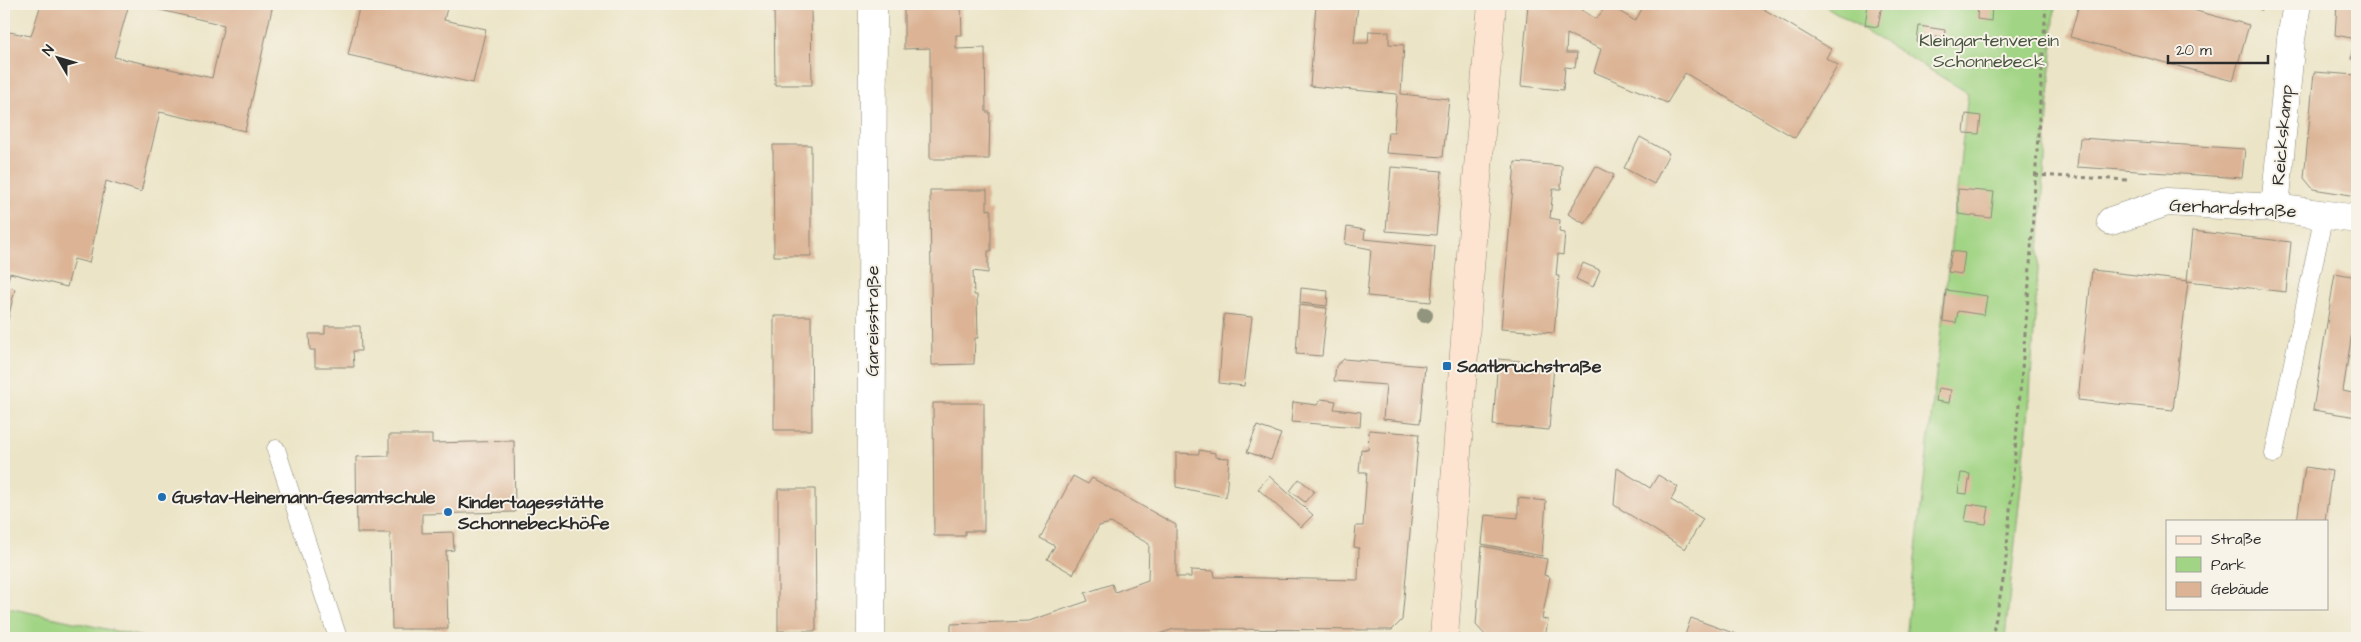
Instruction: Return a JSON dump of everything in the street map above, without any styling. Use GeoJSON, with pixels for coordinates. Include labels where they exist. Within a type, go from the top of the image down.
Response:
{"type":"FeatureCollection","features":[{"type":"Feature","properties":{"kind":"main road"},"geometry":{"type":"LineString","coordinates":[[1444,638],[1472,236],[1492,4]]}},
{"type":"Feature","properties":{"kind":"street","name":"Gareisstraße"},"geometry":{"type":"LineString","coordinates":[[871,638],[872,4]]}},
{"type":"Feature","properties":{"kind":"street","name":"Reickskamp"},"geometry":{"type":"LineString","coordinates":[[2275,208],[2291,39],[2297,4]]}},
{"type":"Feature","properties":{"kind":"street","name":"Gerhardstraße"},"geometry":{"type":"LineString","coordinates":[[2111,221],[2167,202],[2275,208],[2357,219]]}},
{"type":"Feature","properties":{"kind":"lane"},"geometry":{"type":"LineString","coordinates":[[2274,454],[2324,214]]}},
{"type":"Feature","properties":{"kind":"lane"},"geometry":{"type":"LineString","coordinates":[[276,449],[338,638]]}},
{"type":"Feature","properties":{"kind":"path"},"geometry":{"type":"LineString","coordinates":[[1992,638],[2005,570],[2028,298],[2046,4]]}},
{"type":"Feature","properties":{"kind":"path"},"geometry":{"type":"LineString","coordinates":[[2035,175],[2154,182],[2167,202]]}},
{"type":"Feature","properties":{"kind":"green space","name":"Kleingartenverein Schonnebeck"},"geometry":{"type":"Polygon","coordinates":[[[1822,4],[2055,4],[2029,410],[2005,638],[1906,638],[1968,93],[1822,4]]]}},
{"type":"Feature","properties":{"kind":"green space"},"geometry":{"type":"Polygon","coordinates":[[[4,607],[148,638],[4,638],[4,607]]]}},
{"type":"Feature","properties":{"kind":"building"},"geometry":{"type":"Polygon","coordinates":[[[41,4],[129,4],[114,57],[212,78],[224,25],[135,4],[273,4],[245,131],[160,112],[141,192],[106,181],[89,263],[74,259],[67,287],[10,273],[6,286],[15,289],[6,328],[4,328],[4,31],[31,36],[41,4]]]}},
{"type":"Feature","properties":{"kind":"building"},"geometry":{"type":"Polygon","coordinates":[[[360,4],[448,4],[444,20],[486,29],[473,83],[348,55],[360,4]]]}},
{"type":"Feature","properties":{"kind":"building"},"geometry":{"type":"Polygon","coordinates":[[[774,4],[811,4],[812,85],[775,85],[774,4]]]}},
{"type":"Feature","properties":{"kind":"building"},"geometry":{"type":"Polygon","coordinates":[[[904,4],[956,4],[956,7],[961,6],[962,35],[956,35],[956,49],[985,48],[986,112],[990,112],[989,159],[930,159],[930,48],[904,49],[904,4]]]}},
{"type":"Feature","properties":{"kind":"building"},"geometry":{"type":"Polygon","coordinates":[[[1316,4],[1358,4],[1354,43],[1368,43],[1369,31],[1389,32],[1389,44],[1404,45],[1401,94],[1449,99],[1443,157],[1386,153],[1388,132],[1394,132],[1397,94],[1310,86],[1316,4]]]}},
{"type":"Feature","properties":{"kind":"building"},"geometry":{"type":"Polygon","coordinates":[[[1528,4],[1572,4],[1596,19],[1608,4],[1635,21],[1645,4],[1755,4],[1831,49],[1826,58],[1838,65],[1795,138],[1685,73],[1667,103],[1594,72],[1601,49],[1567,34],[1566,53],[1577,53],[1575,68],[1565,67],[1563,90],[1521,86],[1528,4]]]}},
{"type":"Feature","properties":{"kind":"building"},"geometry":{"type":"Polygon","coordinates":[[[1868,4],[1882,4],[1878,27],[1865,25],[1868,4]]]}},
{"type":"Feature","properties":{"kind":"building"},"geometry":{"type":"Polygon","coordinates":[[[1978,4],[1992,4],[1991,21],[1977,19],[1978,4]]]}},
{"type":"Feature","properties":{"kind":"building"},"geometry":{"type":"Polygon","coordinates":[[[2079,4],[2170,4],[2249,25],[2233,81],[2070,37],[2079,4]]]}},
{"type":"Feature","properties":{"kind":"building"},"geometry":{"type":"Polygon","coordinates":[[[2337,4],[2357,4],[2357,39],[2335,35],[2337,4]]]}},
{"type":"Feature","properties":{"kind":"building"},"geometry":{"type":"Polygon","coordinates":[[[1919,26],[1945,30],[1944,38],[1937,36],[1935,45],[1917,42],[1919,26]]]}},
{"type":"Feature","properties":{"kind":"building"},"geometry":{"type":"Polygon","coordinates":[[[2354,44],[2357,45],[2357,60],[2351,59],[2354,44]]]}},
{"type":"Feature","properties":{"kind":"building"},"geometry":{"type":"Polygon","coordinates":[[[2314,72],[2357,75],[2357,196],[2313,189],[2304,178],[2314,72]]]}},
{"type":"Feature","properties":{"kind":"building"},"geometry":{"type":"Polygon","coordinates":[[[1966,114],[1981,116],[1979,134],[1964,133],[1966,114]]]}},
{"type":"Feature","properties":{"kind":"building"},"geometry":{"type":"Polygon","coordinates":[[[1640,137],[1669,153],[1654,184],[1624,168],[1640,137]]]}},
{"type":"Feature","properties":{"kind":"building"},"geometry":{"type":"Polygon","coordinates":[[[2080,138],[2245,149],[2242,178],[2077,167],[2080,138]]]}},
{"type":"Feature","properties":{"kind":"building"},"geometry":{"type":"Polygon","coordinates":[[[773,145],[811,145],[811,256],[774,256],[773,145]]]}},
{"type":"Feature","properties":{"kind":"building"},"geometry":{"type":"Polygon","coordinates":[[[1515,162],[1562,166],[1561,189],[1553,189],[1550,218],[1560,220],[1559,232],[1565,233],[1563,255],[1558,254],[1556,276],[1559,276],[1554,333],[1501,329],[1515,162]]]}},
{"type":"Feature","properties":{"kind":"building"},"geometry":{"type":"Polygon","coordinates":[[[1596,166],[1614,175],[1585,224],[1568,214],[1596,166]]]}},
{"type":"Feature","properties":{"kind":"building"},"geometry":{"type":"Polygon","coordinates":[[[1391,167],[1442,171],[1436,235],[1386,231],[1391,167]]]}},
{"type":"Feature","properties":{"kind":"building"},"geometry":{"type":"Polygon","coordinates":[[[1958,189],[1994,192],[1991,218],[1958,214],[1958,189]]]}},
{"type":"Feature","properties":{"kind":"building"},"geometry":{"type":"Polygon","coordinates":[[[930,190],[987,190],[987,210],[991,209],[991,251],[988,251],[988,273],[973,271],[974,295],[977,295],[978,338],[975,338],[974,364],[932,365],[930,190]]]}},
{"type":"Feature","properties":{"kind":"building"},"geometry":{"type":"Polygon","coordinates":[[[1347,227],[1365,230],[1364,239],[1435,246],[1431,302],[1367,296],[1371,249],[1345,244],[1347,227]]]}},
{"type":"Feature","properties":{"kind":"building"},"geometry":{"type":"Polygon","coordinates":[[[2192,231],[2291,242],[2286,292],[2187,281],[2192,231]]]}},
{"type":"Feature","properties":{"kind":"building"},"geometry":{"type":"Polygon","coordinates":[[[1951,251],[1965,253],[1962,274],[1948,272],[1951,251]]]}},
{"type":"Feature","properties":{"kind":"building"},"geometry":{"type":"Polygon","coordinates":[[[1583,263],[1600,270],[1593,287],[1576,279],[1583,263]]]}},
{"type":"Feature","properties":{"kind":"building"},"geometry":{"type":"Polygon","coordinates":[[[2092,270],[2188,281],[2173,410],[2078,400],[2092,270]]]}},
{"type":"Feature","properties":{"kind":"building"},"geometry":{"type":"Polygon","coordinates":[[[2335,273],[2357,277],[2357,300],[2343,391],[2357,394],[2357,417],[2313,410],[2335,273]]]}},
{"type":"Feature","properties":{"kind":"building"},"geometry":{"type":"Polygon","coordinates":[[[1301,288],[1328,291],[1327,306],[1300,303],[1301,288]]]}},
{"type":"Feature","properties":{"kind":"building"},"geometry":{"type":"Polygon","coordinates":[[[1946,290],[1987,296],[1984,315],[1958,311],[1956,323],[1943,321],[1946,290]]]}},
{"type":"Feature","properties":{"kind":"building"},"geometry":{"type":"Polygon","coordinates":[[[1299,305],[1327,308],[1322,356],[1296,354],[1299,305]]]}},
{"type":"Feature","properties":{"kind":"building"},"geometry":{"type":"Polygon","coordinates":[[[1224,314],[1252,317],[1244,386],[1219,383],[1224,314]]]}},
{"type":"Feature","properties":{"kind":"building"},"geometry":{"type":"Polygon","coordinates":[[[774,316],[811,316],[812,430],[774,430],[774,316]]]}},
{"type":"Feature","properties":{"kind":"building"},"geometry":{"type":"Polygon","coordinates":[[[325,326],[360,326],[361,351],[353,351],[354,367],[315,367],[315,350],[310,350],[309,334],[325,334],[325,326]]]}},
{"type":"Feature","properties":{"kind":"building"},"geometry":{"type":"Polygon","coordinates":[[[1344,359],[1425,366],[1420,423],[1383,419],[1386,385],[1334,381],[1336,366],[1344,359]]]}},
{"type":"Feature","properties":{"kind":"building"},"geometry":{"type":"Polygon","coordinates":[[[1498,359],[1554,364],[1549,430],[1493,425],[1498,359]]]}},
{"type":"Feature","properties":{"kind":"building"},"geometry":{"type":"Polygon","coordinates":[[[1938,388],[1951,390],[1949,403],[1936,401],[1938,388]]]}},
{"type":"Feature","properties":{"kind":"building"},"geometry":{"type":"Polygon","coordinates":[[[1321,399],[1336,401],[1334,409],[1361,412],[1360,427],[1291,422],[1293,402],[1317,405],[1321,399]]]}},
{"type":"Feature","properties":{"kind":"building"},"geometry":{"type":"Polygon","coordinates":[[[933,403],[984,403],[984,531],[965,531],[965,536],[934,536],[933,403]]]}},
{"type":"Feature","properties":{"kind":"building"},"geometry":{"type":"Polygon","coordinates":[[[1257,426],[1281,434],[1271,460],[1247,452],[1257,426]]]}},
{"type":"Feature","properties":{"kind":"building"},"geometry":{"type":"Polygon","coordinates":[[[1369,430],[1419,434],[1402,620],[1392,630],[1174,629],[1147,638],[951,638],[951,624],[1029,621],[1088,601],[1085,593],[1112,584],[1115,592],[1148,580],[1149,544],[1111,523],[1099,526],[1073,574],[1047,559],[1055,546],[1040,538],[1073,476],[1088,484],[1092,478],[1176,525],[1176,577],[1191,577],[1191,570],[1214,571],[1215,577],[1358,580],[1359,548],[1354,547],[1356,526],[1363,526],[1367,472],[1359,472],[1361,449],[1368,450],[1369,430]]]}},
{"type":"Feature","properties":{"kind":"building"},"geometry":{"type":"Polygon","coordinates":[[[389,435],[432,435],[432,443],[514,441],[515,512],[422,514],[422,533],[453,532],[454,550],[446,551],[448,629],[392,629],[390,533],[357,533],[356,457],[389,456],[389,435]]]}},
{"type":"Feature","properties":{"kind":"building"},"geometry":{"type":"Polygon","coordinates":[[[1199,450],[1215,453],[1215,457],[1229,458],[1226,497],[1176,487],[1176,453],[1199,454],[1199,450]]]}},
{"type":"Feature","properties":{"kind":"building"},"geometry":{"type":"Polygon","coordinates":[[[2305,467],[2332,471],[2325,520],[2297,520],[2305,467]]]}},
{"type":"Feature","properties":{"kind":"building"},"geometry":{"type":"Polygon","coordinates":[[[1617,468],[1650,488],[1658,475],[1678,487],[1671,500],[1703,519],[1685,549],[1614,505],[1617,468]]]}},
{"type":"Feature","properties":{"kind":"building"},"geometry":{"type":"Polygon","coordinates":[[[1961,473],[1970,474],[1967,494],[1958,493],[1961,473]]]}},
{"type":"Feature","properties":{"kind":"building"},"geometry":{"type":"Polygon","coordinates":[[[1269,476],[1313,515],[1301,527],[1258,489],[1269,476]]]}},
{"type":"Feature","properties":{"kind":"building"},"geometry":{"type":"Polygon","coordinates":[[[1299,479],[1314,491],[1305,502],[1290,491],[1299,479]]]}},
{"type":"Feature","properties":{"kind":"building"},"geometry":{"type":"Polygon","coordinates":[[[778,489],[815,489],[816,631],[778,631],[778,489]]]}},
{"type":"Feature","properties":{"kind":"building"},"geometry":{"type":"Polygon","coordinates":[[[1518,498],[1546,501],[1542,556],[1482,544],[1485,515],[1518,518],[1518,498]]]}},
{"type":"Feature","properties":{"kind":"building"},"geometry":{"type":"Polygon","coordinates":[[[1968,504],[1989,507],[1986,524],[1965,521],[1968,504]]]}},
{"type":"Feature","properties":{"kind":"building"},"geometry":{"type":"Polygon","coordinates":[[[1482,546],[1547,559],[1544,575],[1550,577],[1542,619],[1548,620],[1545,638],[1486,636],[1476,625],[1482,546]]]}},
{"type":"Feature","properties":{"kind":"building"},"geometry":{"type":"Polygon","coordinates":[[[1691,618],[1747,638],[1684,638],[1691,618]]]}},
{"type":"Feature","properties":{"kind":"place","name":"Saatbruchstraße"},"geometry":{"type":"Point","coordinates":[1447,366]}},
{"type":"Feature","properties":{"kind":"place","name":"Gustav-Heinemann-Gesamtschule"},"geometry":{"type":"Point","coordinates":[162,497]}},
{"type":"Feature","properties":{"kind":"place","name":"Kindertagesstätte Schonnebeckhöfe"},"geometry":{"type":"Point","coordinates":[448,512]}}]}
